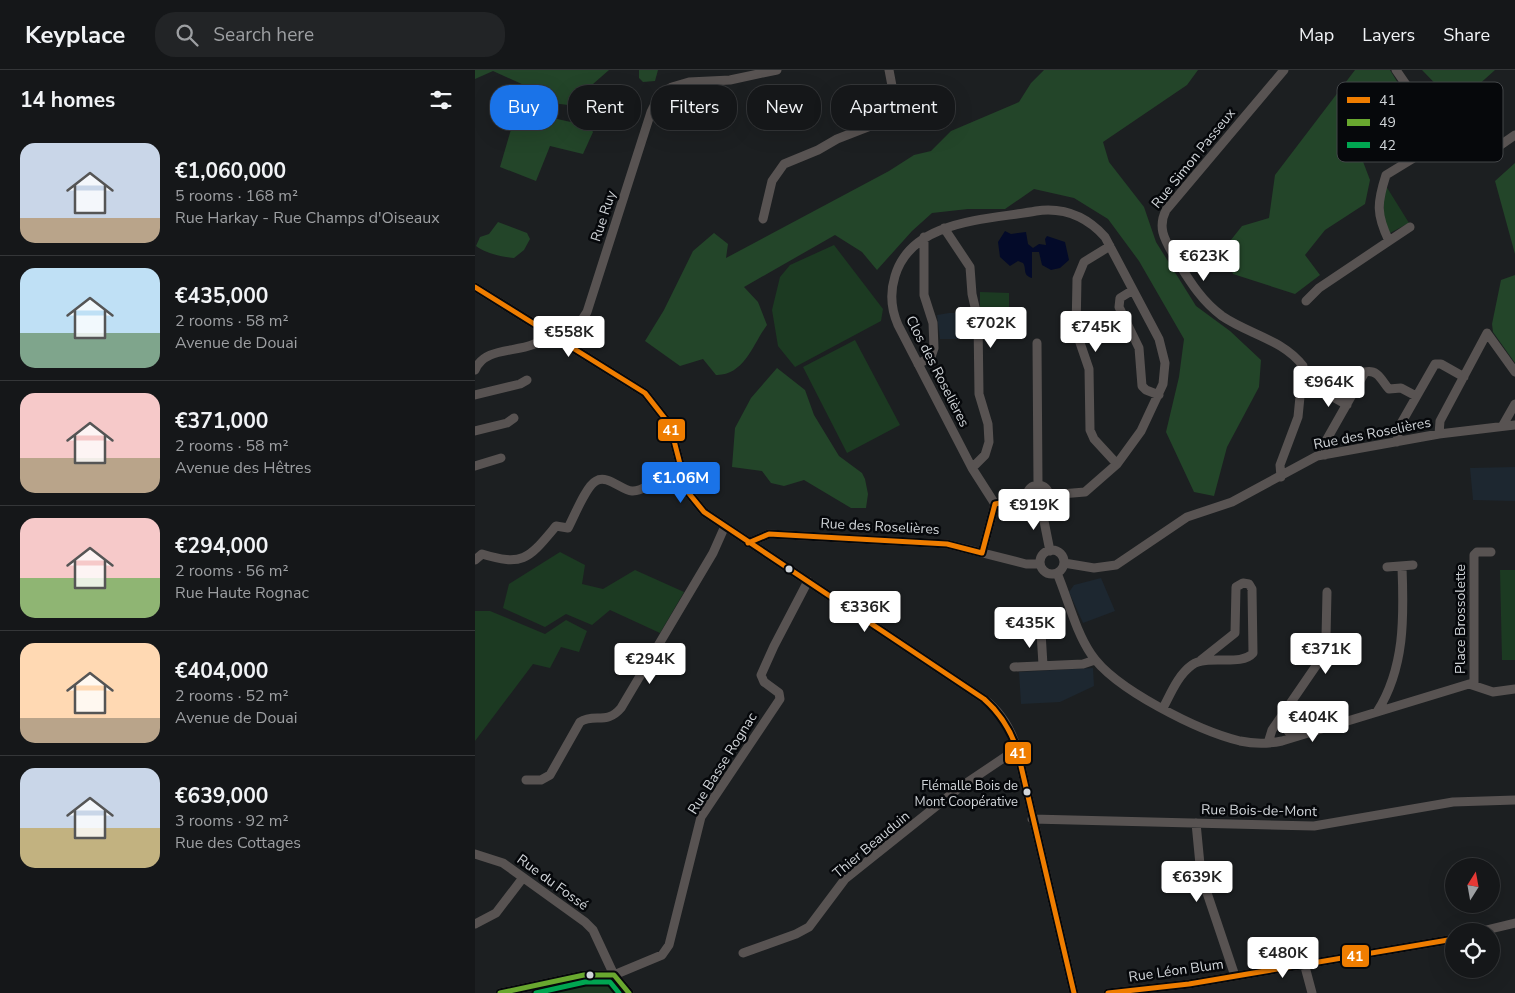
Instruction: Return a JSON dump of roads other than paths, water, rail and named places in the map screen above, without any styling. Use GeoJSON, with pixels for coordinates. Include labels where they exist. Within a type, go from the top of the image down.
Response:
{"type":"FeatureCollection","features":[{"type":"Feature","properties":{"kind":"street","name":"Rue Ruy"},"geometry":{"type":"LineString","coordinates":[[567,343],[587,312],[651,112],[660,94],[672,86],[689,82],[731,80],[777,70]]}},
{"type":"Feature","properties":{"kind":"street"},"geometry":{"type":"LineString","coordinates":[[763,219],[771,180],[784,164],[818,150],[837,139],[891,118],[894,113],[895,103],[889,70]]}},
{"type":"Feature","properties":{"kind":"street","name":"Rue Simon Passeux"},"geometry":{"type":"LineString","coordinates":[[1281,477],[1280,465],[1298,417],[1303,366],[1295,354],[1222,316],[1196,291],[1163,236],[1161,220],[1166,210],[1284,70]]}},
{"type":"Feature","properties":{"kind":"street"},"geometry":{"type":"LineString","coordinates":[[1396,70],[1404,82]]}},
{"type":"Feature","properties":{"kind":"street"},"geometry":{"type":"LineString","coordinates":[[1503,144],[1515,135]]}},
{"type":"Feature","properties":{"kind":"street"},"geometry":{"type":"LineString","coordinates":[[1389,241],[1379,221],[1378,203],[1386,175],[1407,162]]}},
{"type":"Feature","properties":{"kind":"street","name":"Clos des Roselières"},"geometry":{"type":"LineString","coordinates":[[995,504],[972,468],[896,320],[892,292],[900,264],[909,251],[924,237],[944,228],[1053,210],[1071,213],[1084,219],[1100,232],[1110,246],[1163,350],[1164,373],[1159,395],[1141,431],[1117,464],[1085,492],[1049,495]]}},
{"type":"Feature","properties":{"kind":"street"},"geometry":{"type":"LineString","coordinates":[[1306,301],[1319,288],[1409,227]]}},
{"type":"Feature","properties":{"kind":"street"},"geometry":{"type":"LineString","coordinates":[[944,228],[970,267],[972,294],[978,320],[979,394],[988,424],[989,442],[985,455],[972,468]]}},
{"type":"Feature","properties":{"kind":"street"},"geometry":{"type":"LineString","coordinates":[[918,364],[931,357],[935,348],[933,324],[924,295],[924,237]]}},
{"type":"Feature","properties":{"kind":"street"},"geometry":{"type":"LineString","coordinates":[[1110,246],[1087,259],[1078,271],[1076,328],[1077,338],[1089,374],[1090,430],[1097,443],[1117,464]]}},
{"type":"Feature","properties":{"kind":"street"},"geometry":{"type":"LineString","coordinates":[[475,287],[567,343],[645,394],[670,425],[691,498],[704,512],[990,703],[1008,725],[1017,749],[1074,993]]}},
{"type":"Feature","properties":{"kind":"street"},"geometry":{"type":"LineString","coordinates":[[1133,290],[1120,298],[1119,307],[1139,348],[1142,386],[1146,390],[1159,395]]}},
{"type":"Feature","properties":{"kind":"street"},"geometry":{"type":"LineString","coordinates":[[475,370],[485,358],[539,343],[549,332]]}},
{"type":"Feature","properties":{"kind":"street"},"geometry":{"type":"LineString","coordinates":[[1439,434],[1440,421],[1487,333],[1515,372]]}},
{"type":"Feature","properties":{"kind":"street"},"geometry":{"type":"LineString","coordinates":[[1037,343],[1038,485]]}},
{"type":"Feature","properties":{"kind":"street"},"geometry":{"type":"LineString","coordinates":[[1397,442],[1399,427],[1435,364],[1441,364],[1464,377]]}},
{"type":"Feature","properties":{"kind":"street"},"geometry":{"type":"LineString","coordinates":[[1325,455],[1327,439],[1367,371],[1380,376],[1389,389],[1401,388],[1416,396]]}},
{"type":"Feature","properties":{"kind":"street"},"geometry":{"type":"LineString","coordinates":[[475,395],[520,384],[527,380]]}},
{"type":"Feature","properties":{"kind":"street"},"geometry":{"type":"LineString","coordinates":[[1323,391],[1347,405]]}},
{"type":"Feature","properties":{"kind":"street"},"geometry":{"type":"LineString","coordinates":[[1503,425],[1515,404]]}},
{"type":"Feature","properties":{"kind":"street"},"geometry":{"type":"LineString","coordinates":[[475,431],[507,423],[514,418]]}},
{"type":"Feature","properties":{"kind":"street","name":"Rue des Roselières"},"geometry":{"type":"LineString","coordinates":[[1064,564],[1094,568],[1116,565],[1187,516],[1232,502],[1281,477],[1312,458],[1439,434],[1515,425]]}},
{"type":"Feature","properties":{"kind":"street"},"geometry":{"type":"LineString","coordinates":[[475,466],[501,458]]}},
{"type":"Feature","properties":{"kind":"street"},"geometry":{"type":"LineString","coordinates":[[475,560],[482,554],[504,561],[516,562],[527,556],[556,526],[568,528],[590,485],[597,480],[602,479],[632,491],[643,488],[680,464]]}},
{"type":"Feature","properties":{"kind":"street"},"geometry":{"type":"LineString","coordinates":[[1038,485],[1047,489],[1049,495],[1046,503],[1041,506],[1031,504],[1028,498],[1030,489],[1038,485]]}},
{"type":"Feature","properties":{"kind":"street"},"geometry":{"type":"LineString","coordinates":[[982,553],[995,504],[1028,498]]}},
{"type":"Feature","properties":{"kind":"street"},"geometry":{"type":"LineString","coordinates":[[1041,506],[1050,551]]}},
{"type":"Feature","properties":{"kind":"street"},"geometry":{"type":"LineString","coordinates":[[526,780],[541,780],[550,775],[580,722],[588,718],[606,718],[621,708],[713,553],[725,526]]}},
{"type":"Feature","properties":{"kind":"street","name":"Rue des Roselières"},"geometry":{"type":"LineString","coordinates":[[748,543],[769,534],[947,544],[1026,564],[1041,564]]}},
{"type":"Feature","properties":{"kind":"street"},"geometry":{"type":"LineString","coordinates":[[1050,551],[1061,554],[1064,564],[1057,573],[1050,574],[1044,570],[1041,564],[1045,553],[1050,551]]}},
{"type":"Feature","properties":{"kind":"street","name":"Place Brossolette"},"geometry":{"type":"LineString","coordinates":[[1474,684],[1470,553],[1491,552]]}},
{"type":"Feature","properties":{"kind":"street"},"geometry":{"type":"LineString","coordinates":[[1387,567],[1413,565]]}},
{"type":"Feature","properties":{"kind":"street"},"geometry":{"type":"LineString","coordinates":[[1377,712],[1388,691],[1403,636],[1402,567]]}},
{"type":"Feature","properties":{"kind":"street"},"geometry":{"type":"LineString","coordinates":[[1057,573],[1085,644],[1095,660],[1122,682],[1163,708],[1227,736],[1253,743],[1268,743],[1292,737],[1463,685],[1474,684],[1493,692],[1515,689]]}},
{"type":"Feature","properties":{"kind":"street","name":"Rue Basse Rognac"},"geometry":{"type":"LineString","coordinates":[[613,976],[662,955],[669,945],[701,817],[780,699],[779,693],[764,682],[761,675],[808,582]]}},
{"type":"Feature","properties":{"kind":"street"},"geometry":{"type":"LineString","coordinates":[[1163,708],[1181,676],[1201,660],[1235,634],[1236,587],[1243,583],[1249,584],[1252,589],[1253,653],[1243,659],[1201,660]]}},
{"type":"Feature","properties":{"kind":"street"},"geometry":{"type":"LineString","coordinates":[[1268,743],[1272,730],[1316,670],[1323,654],[1327,637],[1327,592]]}},
{"type":"Feature","properties":{"kind":"street"},"geometry":{"type":"LineString","coordinates":[[1041,632],[1043,665]]}},
{"type":"Feature","properties":{"kind":"street"},"geometry":{"type":"LineString","coordinates":[[1014,668],[1083,664],[1095,660]]}},
{"type":"Feature","properties":{"kind":"street"},"geometry":{"type":"LineString","coordinates":[[1388,691],[1402,704]]}},
{"type":"Feature","properties":{"kind":"street"},"geometry":{"type":"LineString","coordinates":[[1280,719],[1292,737]]}},
{"type":"Feature","properties":{"kind":"street","name":"Thier Beauduin"},"geometry":{"type":"LineString","coordinates":[[743,953],[796,934],[809,927],[845,879],[959,788],[1017,749]]}},
{"type":"Feature","properties":{"kind":"street","name":"Rue Bois-de-Mont"},"geometry":{"type":"LineString","coordinates":[[1032,819],[1314,826],[1453,802],[1515,800]]}},
{"type":"Feature","properties":{"kind":"street"},"geometry":{"type":"LineString","coordinates":[[1196,823],[1201,875],[1235,976]]}},
{"type":"Feature","properties":{"kind":"street","name":"Rue du Fossé"},"geometry":{"type":"LineString","coordinates":[[475,854],[503,863],[585,922],[593,930],[613,976],[629,993]]}},
{"type":"Feature","properties":{"kind":"street"},"geometry":{"type":"LineString","coordinates":[[475,924],[496,913],[522,878]]}},
{"type":"Feature","properties":{"kind":"street"},"geometry":{"type":"LineString","coordinates":[[1500,927],[1515,923]]}},
{"type":"Feature","properties":{"kind":"street","name":"Rue Léon Blum"},"geometry":{"type":"LineString","coordinates":[[1108,993],[1182,989],[1235,976],[1304,963],[1445,940]]}},
{"type":"Feature","properties":{"kind":"street"},"geometry":{"type":"LineString","coordinates":[[1304,963],[1312,993]]}},
{"type":"Feature","properties":{"kind":"street"},"geometry":{"type":"LineString","coordinates":[[499,993],[523,991],[583,976],[613,976]]}},
{"type":"Feature","properties":{"kind":"water"},"geometry":{"type":"Polygon","coordinates":[[[1005,231],[1011,234],[1026,232],[1028,244],[1033,248],[1039,244],[1046,245],[1045,239],[1047,236],[1065,242],[1069,260],[1060,268],[1051,270],[1042,265],[1039,252],[1032,252],[1032,278],[1029,277],[1026,274],[1023,263],[1018,261],[1010,266],[1000,257],[998,242],[1005,231]]]}},
{"type":"Feature","properties":{"kind":"place","name":"Flémalle Bois de Mont Coopérative"},"geometry":{"type":"Point","coordinates":[1027,792]}}]}
